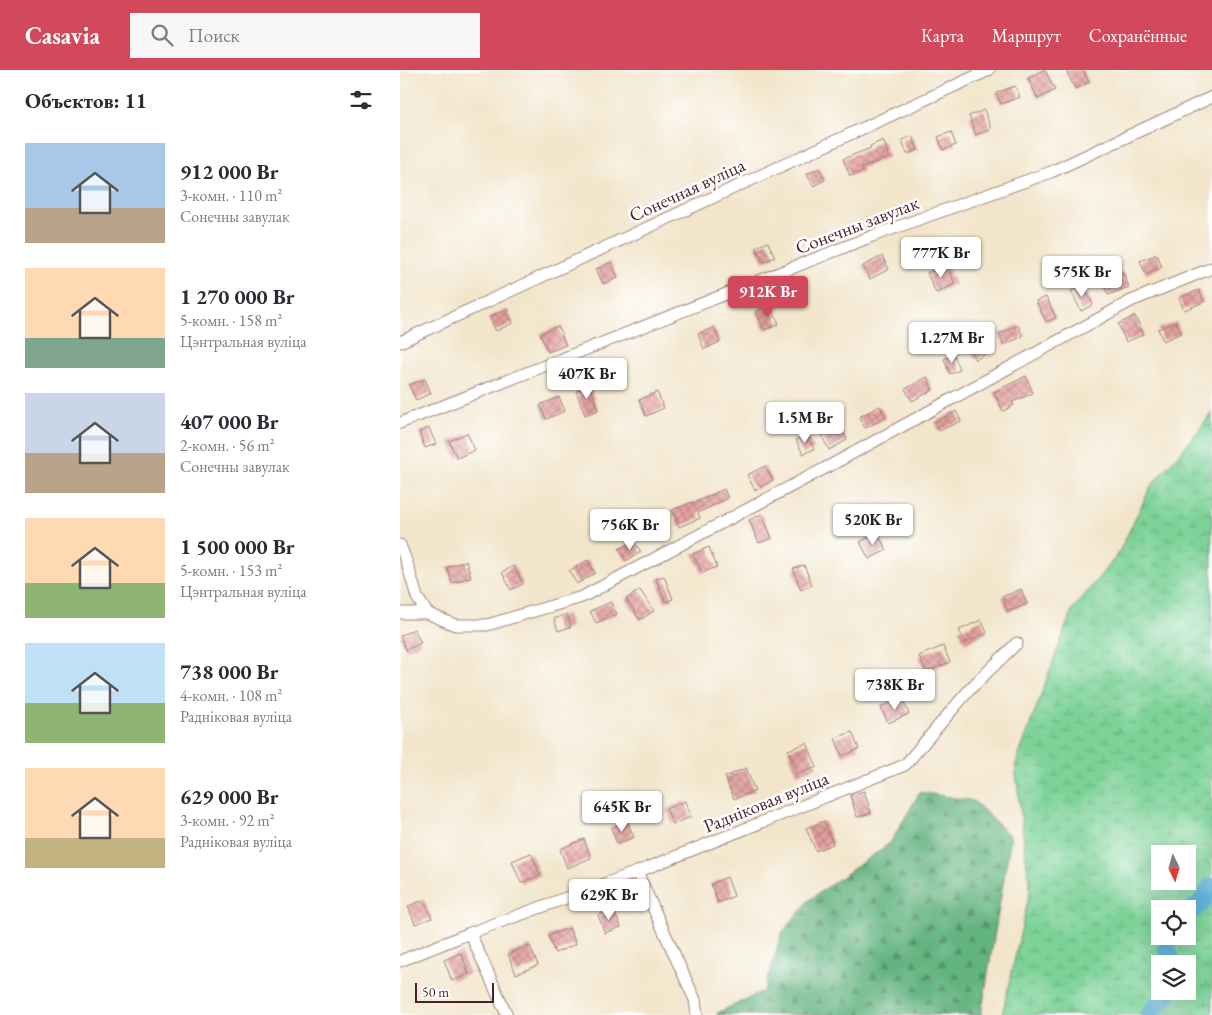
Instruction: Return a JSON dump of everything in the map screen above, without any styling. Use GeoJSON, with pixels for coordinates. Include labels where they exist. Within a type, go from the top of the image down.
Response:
{"type":"FeatureCollection","features":[{"type":"Feature","properties":{"kind":"street","name":"Сонечная вуліца"},"geometry":{"type":"LineString","coordinates":[[400,342],[989,70]]}},
{"type":"Feature","properties":{"kind":"street","name":"Сонечны завулак"},"geometry":{"type":"LineString","coordinates":[[400,423],[876,235],[1051,172],[1212,97]]}},
{"type":"Feature","properties":{"kind":"street"},"geometry":{"type":"LineString","coordinates":[[400,613],[427,613],[455,625],[487,626],[582,597],[1131,301],[1212,268]]}},
{"type":"Feature","properties":{"kind":"street"},"geometry":{"type":"LineString","coordinates":[[400,545],[417,596],[427,613]]}},
{"type":"Feature","properties":{"kind":"street","name":"Радніковая вуліца"},"geometry":{"type":"LineString","coordinates":[[400,961],[470,932],[637,872],[905,765],[970,690],[1017,643]]}},
{"type":"Feature","properties":{"kind":"street"},"geometry":{"type":"LineString","coordinates":[[637,872],[695,1000],[697,1015]]}},
{"type":"Feature","properties":{"kind":"street"},"geometry":{"type":"LineString","coordinates":[[470,932],[507,1015]]}},
{"type":"Feature","properties":{"kind":"green space"},"geometry":{"type":"Polygon","coordinates":[[[1212,412],[1212,1015],[1002,1015],[1030,891],[1015,766],[1072,610],[1118,554],[1151,486],[1196,434],[1212,412]]]}},
{"type":"Feature","properties":{"kind":"green space"},"geometry":{"type":"Polygon","coordinates":[[[920,792],[974,801],[1011,837],[981,1015],[717,1015],[717,1013],[764,991],[782,933],[809,900],[890,843],[920,792]]]}},
{"type":"Feature","properties":{"kind":"building"},"geometry":{"type":"Polygon","coordinates":[[[1045,70],[1055,90],[1038,99],[1028,78],[1045,70]]]}},
{"type":"Feature","properties":{"kind":"building"},"geometry":{"type":"Polygon","coordinates":[[[1066,70],[1083,70],[1089,82],[1075,89],[1066,70]]]}},
{"type":"Feature","properties":{"kind":"building"},"geometry":{"type":"Polygon","coordinates":[[[1015,86],[1020,97],[1001,104],[996,93],[1015,86]]]}},
{"type":"Feature","properties":{"kind":"building"},"geometry":{"type":"Polygon","coordinates":[[[984,110],[991,129],[976,135],[969,116],[984,110]]]}},
{"type":"Feature","properties":{"kind":"building"},"geometry":{"type":"Polygon","coordinates":[[[951,132],[956,145],[943,150],[938,137],[951,132]]]}},
{"type":"Feature","properties":{"kind":"building"},"geometry":{"type":"Polygon","coordinates":[[[912,136],[918,150],[907,154],[902,140],[912,136]]]}},
{"type":"Feature","properties":{"kind":"building"},"geometry":{"type":"Polygon","coordinates":[[[883,140],[889,157],[862,168],[863,171],[850,176],[843,159],[871,148],[870,146],[883,140]]]}},
{"type":"Feature","properties":{"kind":"building"},"geometry":{"type":"Polygon","coordinates":[[[819,168],[825,180],[813,186],[807,174],[819,168]]]}},
{"type":"Feature","properties":{"kind":"building"},"geometry":{"type":"Polygon","coordinates":[[[768,242],[775,257],[763,262],[756,247],[768,242]]]}},
{"type":"Feature","properties":{"kind":"building"},"geometry":{"type":"Polygon","coordinates":[[[1157,254],[1162,267],[1146,274],[1140,261],[1157,254]]]}},
{"type":"Feature","properties":{"kind":"building"},"geometry":{"type":"Polygon","coordinates":[[[882,256],[889,269],[870,279],[863,266],[882,256]]]}},
{"type":"Feature","properties":{"kind":"building"},"geometry":{"type":"Polygon","coordinates":[[[611,262],[618,278],[603,284],[596,269],[611,262]]]}},
{"type":"Feature","properties":{"kind":"building"},"geometry":{"type":"Polygon","coordinates":[[[946,264],[955,284],[936,293],[927,273],[946,264]]]}},
{"type":"Feature","properties":{"kind":"building"},"geometry":{"type":"Polygon","coordinates":[[[1123,272],[1129,287],[1108,295],[1102,281],[1123,272]]]}},
{"type":"Feature","properties":{"kind":"building"},"geometry":{"type":"Polygon","coordinates":[[[1083,285],[1093,305],[1081,311],[1071,291],[1083,285]]]}},
{"type":"Feature","properties":{"kind":"building"},"geometry":{"type":"Polygon","coordinates":[[[1199,290],[1204,302],[1184,310],[1179,298],[1199,290]]]}},
{"type":"Feature","properties":{"kind":"building"},"geometry":{"type":"Polygon","coordinates":[[[1046,297],[1056,318],[1046,322],[1036,301],[1046,297]]]}},
{"type":"Feature","properties":{"kind":"building"},"geometry":{"type":"Polygon","coordinates":[[[770,305],[779,324],[765,330],[756,311],[770,305]]]}},
{"type":"Feature","properties":{"kind":"building"},"geometry":{"type":"Polygon","coordinates":[[[507,309],[513,323],[496,331],[489,317],[507,309]]]}},
{"type":"Feature","properties":{"kind":"building"},"geometry":{"type":"Polygon","coordinates":[[[1135,316],[1144,334],[1126,342],[1118,324],[1135,316]]]}},
{"type":"Feature","properties":{"kind":"building"},"geometry":{"type":"Polygon","coordinates":[[[1176,322],[1181,333],[1163,341],[1158,329],[1176,322]]]}},
{"type":"Feature","properties":{"kind":"building"},"geometry":{"type":"Polygon","coordinates":[[[1018,325],[1023,336],[1004,345],[999,334],[1018,325]]]}},
{"type":"Feature","properties":{"kind":"building"},"geometry":{"type":"Polygon","coordinates":[[[558,326],[566,345],[548,352],[540,334],[558,326]]]}},
{"type":"Feature","properties":{"kind":"building"},"geometry":{"type":"Polygon","coordinates":[[[714,327],[720,342],[704,349],[698,334],[714,327]]]}},
{"type":"Feature","properties":{"kind":"building"},"geometry":{"type":"Polygon","coordinates":[[[977,339],[984,355],[975,360],[968,343],[977,339]]]}},
{"type":"Feature","properties":{"kind":"building"},"geometry":{"type":"Polygon","coordinates":[[[954,355],[960,370],[950,374],[944,359],[954,355]]]}},
{"type":"Feature","properties":{"kind":"building"},"geometry":{"type":"Polygon","coordinates":[[[1026,376],[1033,393],[1012,402],[1014,405],[1003,411],[994,392],[1026,376]]]}},
{"type":"Feature","properties":{"kind":"building"},"geometry":{"type":"Polygon","coordinates":[[[927,377],[933,390],[912,401],[905,389],[927,377]]]}},
{"type":"Feature","properties":{"kind":"building"},"geometry":{"type":"Polygon","coordinates":[[[425,379],[431,393],[416,400],[409,385],[425,379]]]}},
{"type":"Feature","properties":{"kind":"building"},"geometry":{"type":"Polygon","coordinates":[[[590,386],[598,410],[585,415],[576,391],[590,386]]]}},
{"type":"Feature","properties":{"kind":"building"},"geometry":{"type":"Polygon","coordinates":[[[657,392],[664,408],[646,416],[639,400],[657,392]]]}},
{"type":"Feature","properties":{"kind":"building"},"geometry":{"type":"Polygon","coordinates":[[[559,397],[565,411],[546,419],[540,405],[559,397]]]}},
{"type":"Feature","properties":{"kind":"building"},"geometry":{"type":"Polygon","coordinates":[[[880,406],[886,418],[865,428],[859,417],[880,406]]]}},
{"type":"Feature","properties":{"kind":"building"},"geometry":{"type":"Polygon","coordinates":[[[956,411],[961,421],[939,431],[935,422],[956,411]]]}},
{"type":"Feature","properties":{"kind":"building"},"geometry":{"type":"Polygon","coordinates":[[[840,427],[847,440],[829,450],[822,436],[840,427]]]}},
{"type":"Feature","properties":{"kind":"building"},"geometry":{"type":"Polygon","coordinates":[[[429,428],[436,444],[425,448],[419,432],[429,428]]]}},
{"type":"Feature","properties":{"kind":"building"},"geometry":{"type":"Polygon","coordinates":[[[467,433],[475,450],[457,458],[449,441],[467,433]]]}},
{"type":"Feature","properties":{"kind":"building"},"geometry":{"type":"Polygon","coordinates":[[[807,434],[814,449],[803,454],[796,440],[807,434]]]}},
{"type":"Feature","properties":{"kind":"building"},"geometry":{"type":"Polygon","coordinates":[[[765,466],[773,480],[755,490],[747,475],[765,466]]]}},
{"type":"Feature","properties":{"kind":"building"},"geometry":{"type":"Polygon","coordinates":[[[724,489],[728,498],[698,513],[700,518],[679,527],[672,510],[694,503],[724,489]]]}},
{"type":"Feature","properties":{"kind":"building"},"geometry":{"type":"Polygon","coordinates":[[[762,514],[772,538],[759,543],[749,520],[762,514]]]}},
{"type":"Feature","properties":{"kind":"building"},"geometry":{"type":"Polygon","coordinates":[[[877,533],[887,550],[869,559],[860,542],[877,533]]]}},
{"type":"Feature","properties":{"kind":"building"},"geometry":{"type":"Polygon","coordinates":[[[634,541],[641,552],[626,561],[619,549],[634,541]]]}},
{"type":"Feature","properties":{"kind":"building"},"geometry":{"type":"Polygon","coordinates":[[[709,547],[717,567],[702,573],[693,554],[709,547]]]}},
{"type":"Feature","properties":{"kind":"building"},"geometry":{"type":"Polygon","coordinates":[[[588,560],[595,573],[577,584],[569,571],[588,560]]]}},
{"type":"Feature","properties":{"kind":"building"},"geometry":{"type":"Polygon","coordinates":[[[466,561],[471,577],[452,583],[447,567],[466,561]]]}},
{"type":"Feature","properties":{"kind":"building"},"geometry":{"type":"Polygon","coordinates":[[[804,565],[812,585],[801,590],[793,569],[804,565]]]}},
{"type":"Feature","properties":{"kind":"building"},"geometry":{"type":"Polygon","coordinates":[[[514,566],[523,584],[511,590],[502,572],[514,566]]]}},
{"type":"Feature","properties":{"kind":"building"},"geometry":{"type":"Polygon","coordinates":[[[664,576],[673,599],[665,602],[656,579],[664,576]]]}},
{"type":"Feature","properties":{"kind":"building"},"geometry":{"type":"Polygon","coordinates":[[[1021,589],[1027,604],[1008,612],[1002,597],[1021,589]]]}},
{"type":"Feature","properties":{"kind":"building"},"geometry":{"type":"Polygon","coordinates":[[[640,590],[654,611],[640,620],[626,599],[640,590]]]}},
{"type":"Feature","properties":{"kind":"building"},"geometry":{"type":"Polygon","coordinates":[[[611,602],[617,614],[596,623],[590,611],[611,602]]]}},
{"type":"Feature","properties":{"kind":"building"},"geometry":{"type":"Polygon","coordinates":[[[567,614],[571,627],[558,631],[554,619],[567,614]]]}},
{"type":"Feature","properties":{"kind":"building"},"geometry":{"type":"Polygon","coordinates":[[[981,620],[987,633],[965,643],[959,630],[981,620]]]}},
{"type":"Feature","properties":{"kind":"building"},"geometry":{"type":"Polygon","coordinates":[[[414,629],[421,643],[406,650],[400,636],[414,629]]]}},
{"type":"Feature","properties":{"kind":"building"},"geometry":{"type":"Polygon","coordinates":[[[943,646],[950,662],[926,672],[919,656],[943,646]]]}},
{"type":"Feature","properties":{"kind":"building"},"geometry":{"type":"Polygon","coordinates":[[[902,698],[909,714],[888,723],[881,707],[902,698]]]}},
{"type":"Feature","properties":{"kind":"building"},"geometry":{"type":"Polygon","coordinates":[[[852,732],[859,749],[842,756],[835,738],[852,732]]]}},
{"type":"Feature","properties":{"kind":"building"},"geometry":{"type":"Polygon","coordinates":[[[807,743],[817,767],[797,774],[788,750],[807,743]]]}},
{"type":"Feature","properties":{"kind":"building"},"geometry":{"type":"Polygon","coordinates":[[[746,768],[755,791],[734,799],[725,777],[746,768]]]}},
{"type":"Feature","properties":{"kind":"building"},"geometry":{"type":"Polygon","coordinates":[[[864,791],[871,813],[857,817],[850,795],[864,791]]]}},
{"type":"Feature","properties":{"kind":"building"},"geometry":{"type":"Polygon","coordinates":[[[685,801],[691,817],[673,824],[666,809],[685,801]]]}},
{"type":"Feature","properties":{"kind":"building"},"geometry":{"type":"Polygon","coordinates":[[[627,821],[634,837],[617,844],[611,828],[627,821]]]}},
{"type":"Feature","properties":{"kind":"building"},"geometry":{"type":"Polygon","coordinates":[[[824,821],[833,844],[816,851],[806,828],[824,821]]]}},
{"type":"Feature","properties":{"kind":"building"},"geometry":{"type":"Polygon","coordinates":[[[584,839],[591,858],[567,868],[560,849],[584,839]]]}},
{"type":"Feature","properties":{"kind":"building"},"geometry":{"type":"Polygon","coordinates":[[[531,853],[540,875],[521,883],[512,861],[531,853]]]}},
{"type":"Feature","properties":{"kind":"building"},"geometry":{"type":"Polygon","coordinates":[[[727,877],[734,896],[718,903],[711,884],[727,877]]]}},
{"type":"Feature","properties":{"kind":"building"},"geometry":{"type":"Polygon","coordinates":[[[424,900],[432,918],[415,924],[408,906],[424,900]]]}},
{"type":"Feature","properties":{"kind":"building"},"geometry":{"type":"Polygon","coordinates":[[[613,909],[621,927],[605,933],[598,915],[613,909]]]}},
{"type":"Feature","properties":{"kind":"building"},"geometry":{"type":"Polygon","coordinates":[[[569,928],[576,944],[555,953],[548,936],[569,928]]]}},
{"type":"Feature","properties":{"kind":"building"},"geometry":{"type":"Polygon","coordinates":[[[530,946],[538,965],[516,974],[508,954],[530,946]]]}},
{"type":"Feature","properties":{"kind":"building"},"geometry":{"type":"Polygon","coordinates":[[[461,953],[469,974],[452,981],[444,960],[461,953]]]}},
{"type":"Feature","properties":{"kind":"waterway"},"geometry":{"type":"LineString","coordinates":[[1196,907],[1212,887]]}},
{"type":"Feature","properties":{"kind":"waterway"},"geometry":{"type":"LineString","coordinates":[[1168,945],[1169,955]]}},
{"type":"Feature","properties":{"kind":"waterway"},"geometry":{"type":"LineString","coordinates":[[1150,1015],[1162,1000]]}}]}
